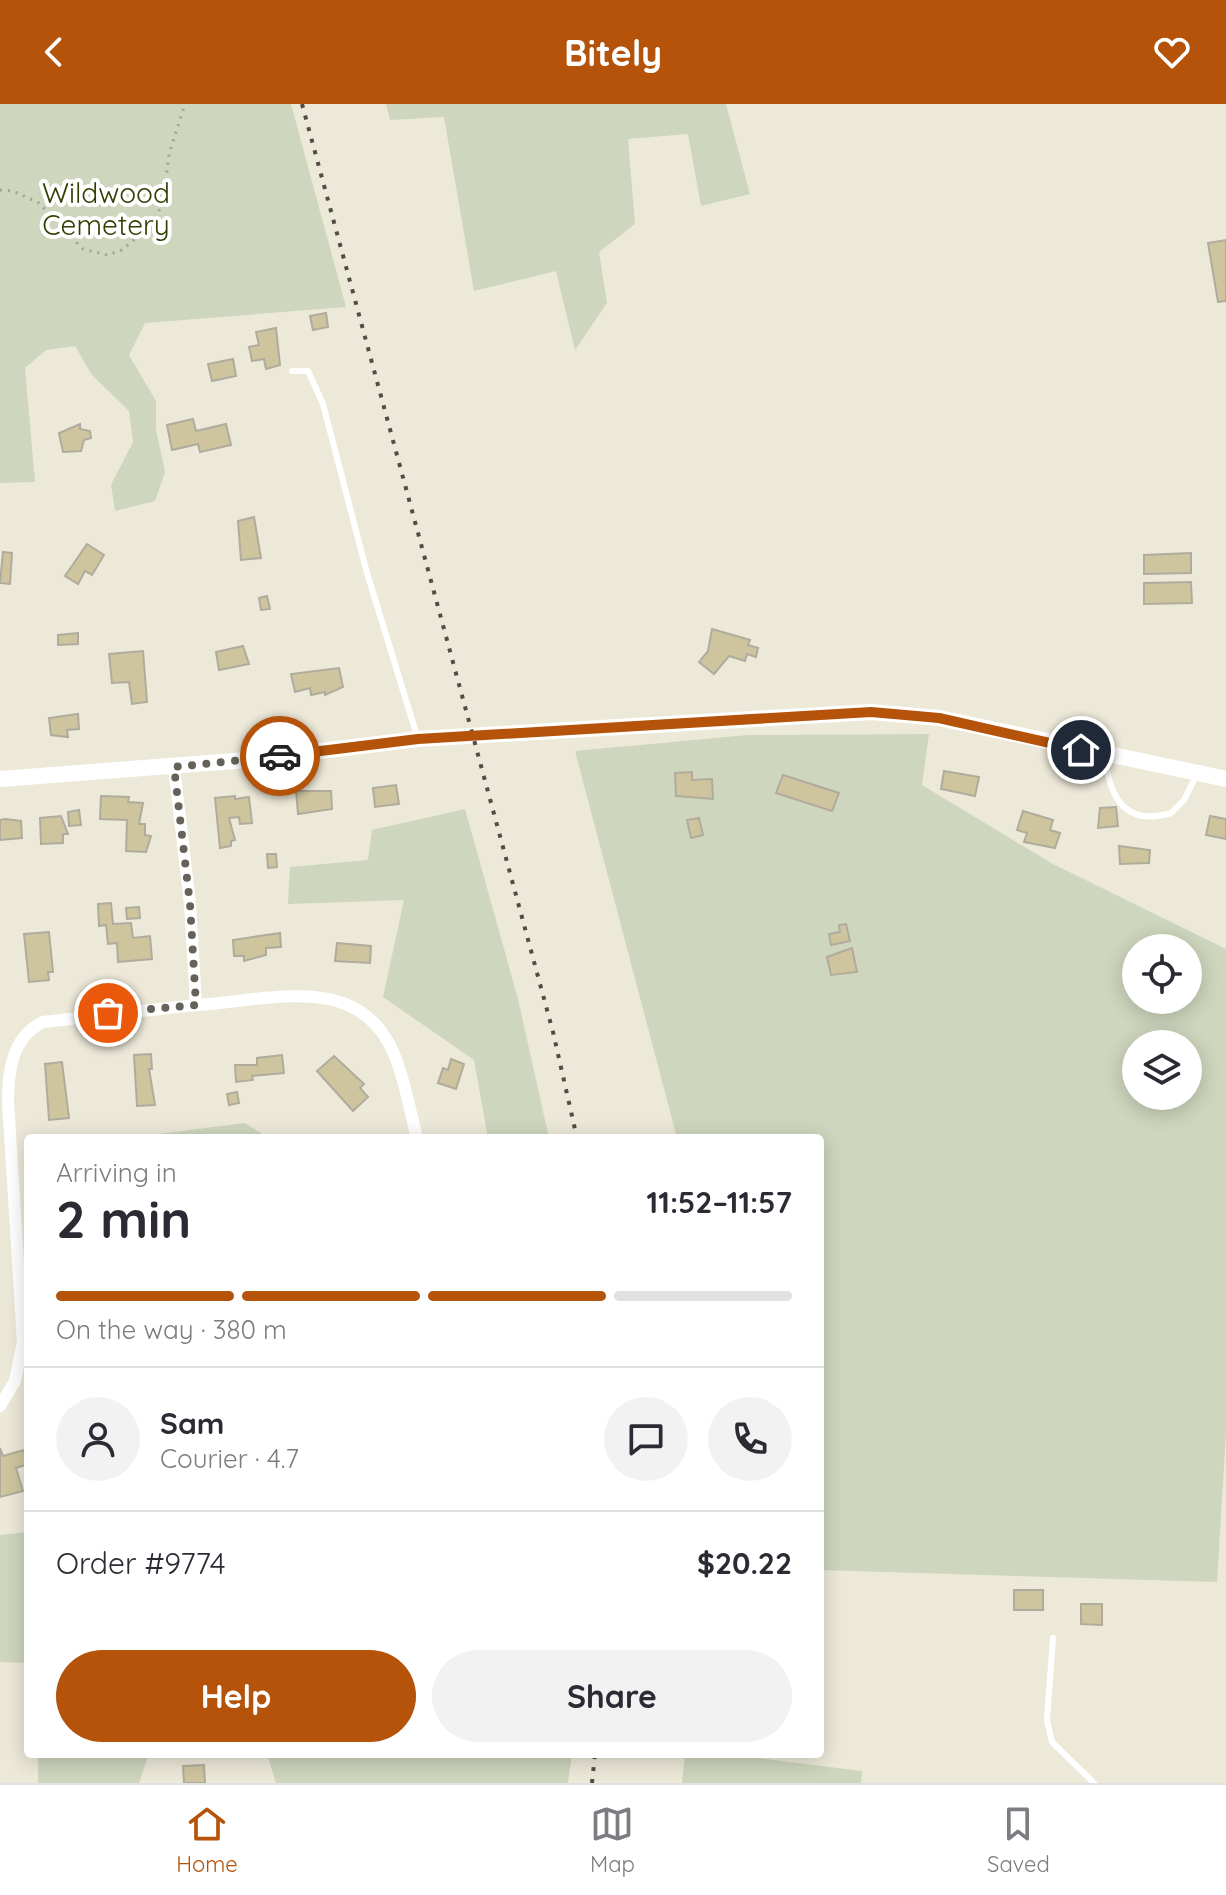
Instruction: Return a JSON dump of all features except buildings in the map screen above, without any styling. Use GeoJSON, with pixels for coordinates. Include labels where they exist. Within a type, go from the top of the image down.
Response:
{"type":"FeatureCollection","features":[{"type":"Feature","properties":{"kind":"main road"},"geometry":{"type":"LineString","coordinates":[[0,779],[174,767],[418,739],[871,712],[939,718],[1226,779]]}},
{"type":"Feature","properties":{"kind":"street"},"geometry":{"type":"LineString","coordinates":[[174,767],[190,904],[196,1005]]}},
{"type":"Feature","properties":{"kind":"street"},"geometry":{"type":"LineString","coordinates":[[0,1406],[12,1390],[23,1342],[8,1102],[10,1066],[15,1052],[30,1031],[43,1022],[196,1005],[313,997],[355,1005],[379,1028],[395,1056],[416,1134]]}},
{"type":"Feature","properties":{"kind":"lane"},"geometry":{"type":"LineString","coordinates":[[292,371],[308,371],[323,404],[367,573],[418,739]]}},
{"type":"Feature","properties":{"kind":"lane"},"geometry":{"type":"LineString","coordinates":[[1104,755],[1115,798],[1130,811],[1142,816],[1171,813],[1184,800],[1197,775]]}},
{"type":"Feature","properties":{"kind":"lane"},"geometry":{"type":"LineString","coordinates":[[1053,1638],[1047,1720],[1052,1742],[1094,1783]]}},
{"type":"Feature","properties":{"kind":"path"},"geometry":{"type":"LineString","coordinates":[[0,190],[13,191],[39,203],[83,249],[107,255],[122,250],[149,227],[163,204],[169,154],[185,104]]}},
{"type":"Feature","properties":{"kind":"green space","name":"Wildwood Cemetery"},"geometry":{"type":"Polygon","coordinates":[[[0,104],[291,104],[346,307],[145,323],[129,355],[156,401],[156,429],[165,472],[155,501],[115,511],[111,485],[133,442],[129,411],[92,375],[75,346],[46,350],[25,368],[35,482],[0,483],[0,104]]]}},
{"type":"Feature","properties":{"kind":"green space"},"geometry":{"type":"Polygon","coordinates":[[[386,104],[726,104],[750,194],[701,206],[688,134],[628,139],[635,224],[599,252],[607,303],[575,350],[556,271],[474,291],[444,117],[390,120],[386,104]]]}},
{"type":"Feature","properties":{"kind":"green space"},"geometry":{"type":"Polygon","coordinates":[[[929,734],[922,785],[1053,864],[1195,934],[1122,934],[1122,1014],[1202,1014],[1202,937],[1226,949],[1226,1433],[1217,1582],[824,1570],[824,1134],[676,1134],[575,751],[748,735],[929,734]]]}},
{"type":"Feature","properties":{"kind":"green space"},"geometry":{"type":"Polygon","coordinates":[[[465,809],[518,999],[548,1134],[487,1134],[474,1060],[383,997],[404,900],[288,904],[290,867],[368,860],[372,830],[465,809]]]}},
{"type":"Feature","properties":{"kind":"green space"},"geometry":{"type":"Polygon","coordinates":[[[245,1123],[262,1134],[158,1134],[245,1123]]]}},
{"type":"Feature","properties":{"kind":"green space"},"geometry":{"type":"Polygon","coordinates":[[[24,1532],[24,1663],[0,1662],[0,1535],[24,1532]]]}},
{"type":"Feature","properties":{"kind":"green space"},"geometry":{"type":"Polygon","coordinates":[[[38,1758],[148,1758],[139,1783],[38,1783],[38,1758]]]}},
{"type":"Feature","properties":{"kind":"green space"},"geometry":{"type":"Polygon","coordinates":[[[268,1758],[571,1758],[568,1783],[276,1783],[268,1758]]]}},
{"type":"Feature","properties":{"kind":"green space"},"geometry":{"type":"Polygon","coordinates":[[[685,1758],[759,1758],[862,1771],[861,1783],[682,1783],[685,1758]]]}},
{"type":"Feature","properties":{"kind":"railway"},"geometry":{"type":"LineString","coordinates":[[302,104],[553,1032],[576,1134]]}},
{"type":"Feature","properties":{"kind":"railway"},"geometry":{"type":"LineString","coordinates":[[592,1783],[595,1758]]}},
{"type":"Feature","properties":{"kind":"way so far"},"geometry":{"type":"LineString","coordinates":[[108,1013],[196,1005],[190,904],[174,767],[280,756]]}},
{"type":"Feature","properties":{"kind":"route"},"geometry":{"type":"LineString","coordinates":[[280,756],[418,739],[871,712],[939,718],[1081,750]]}}]}
